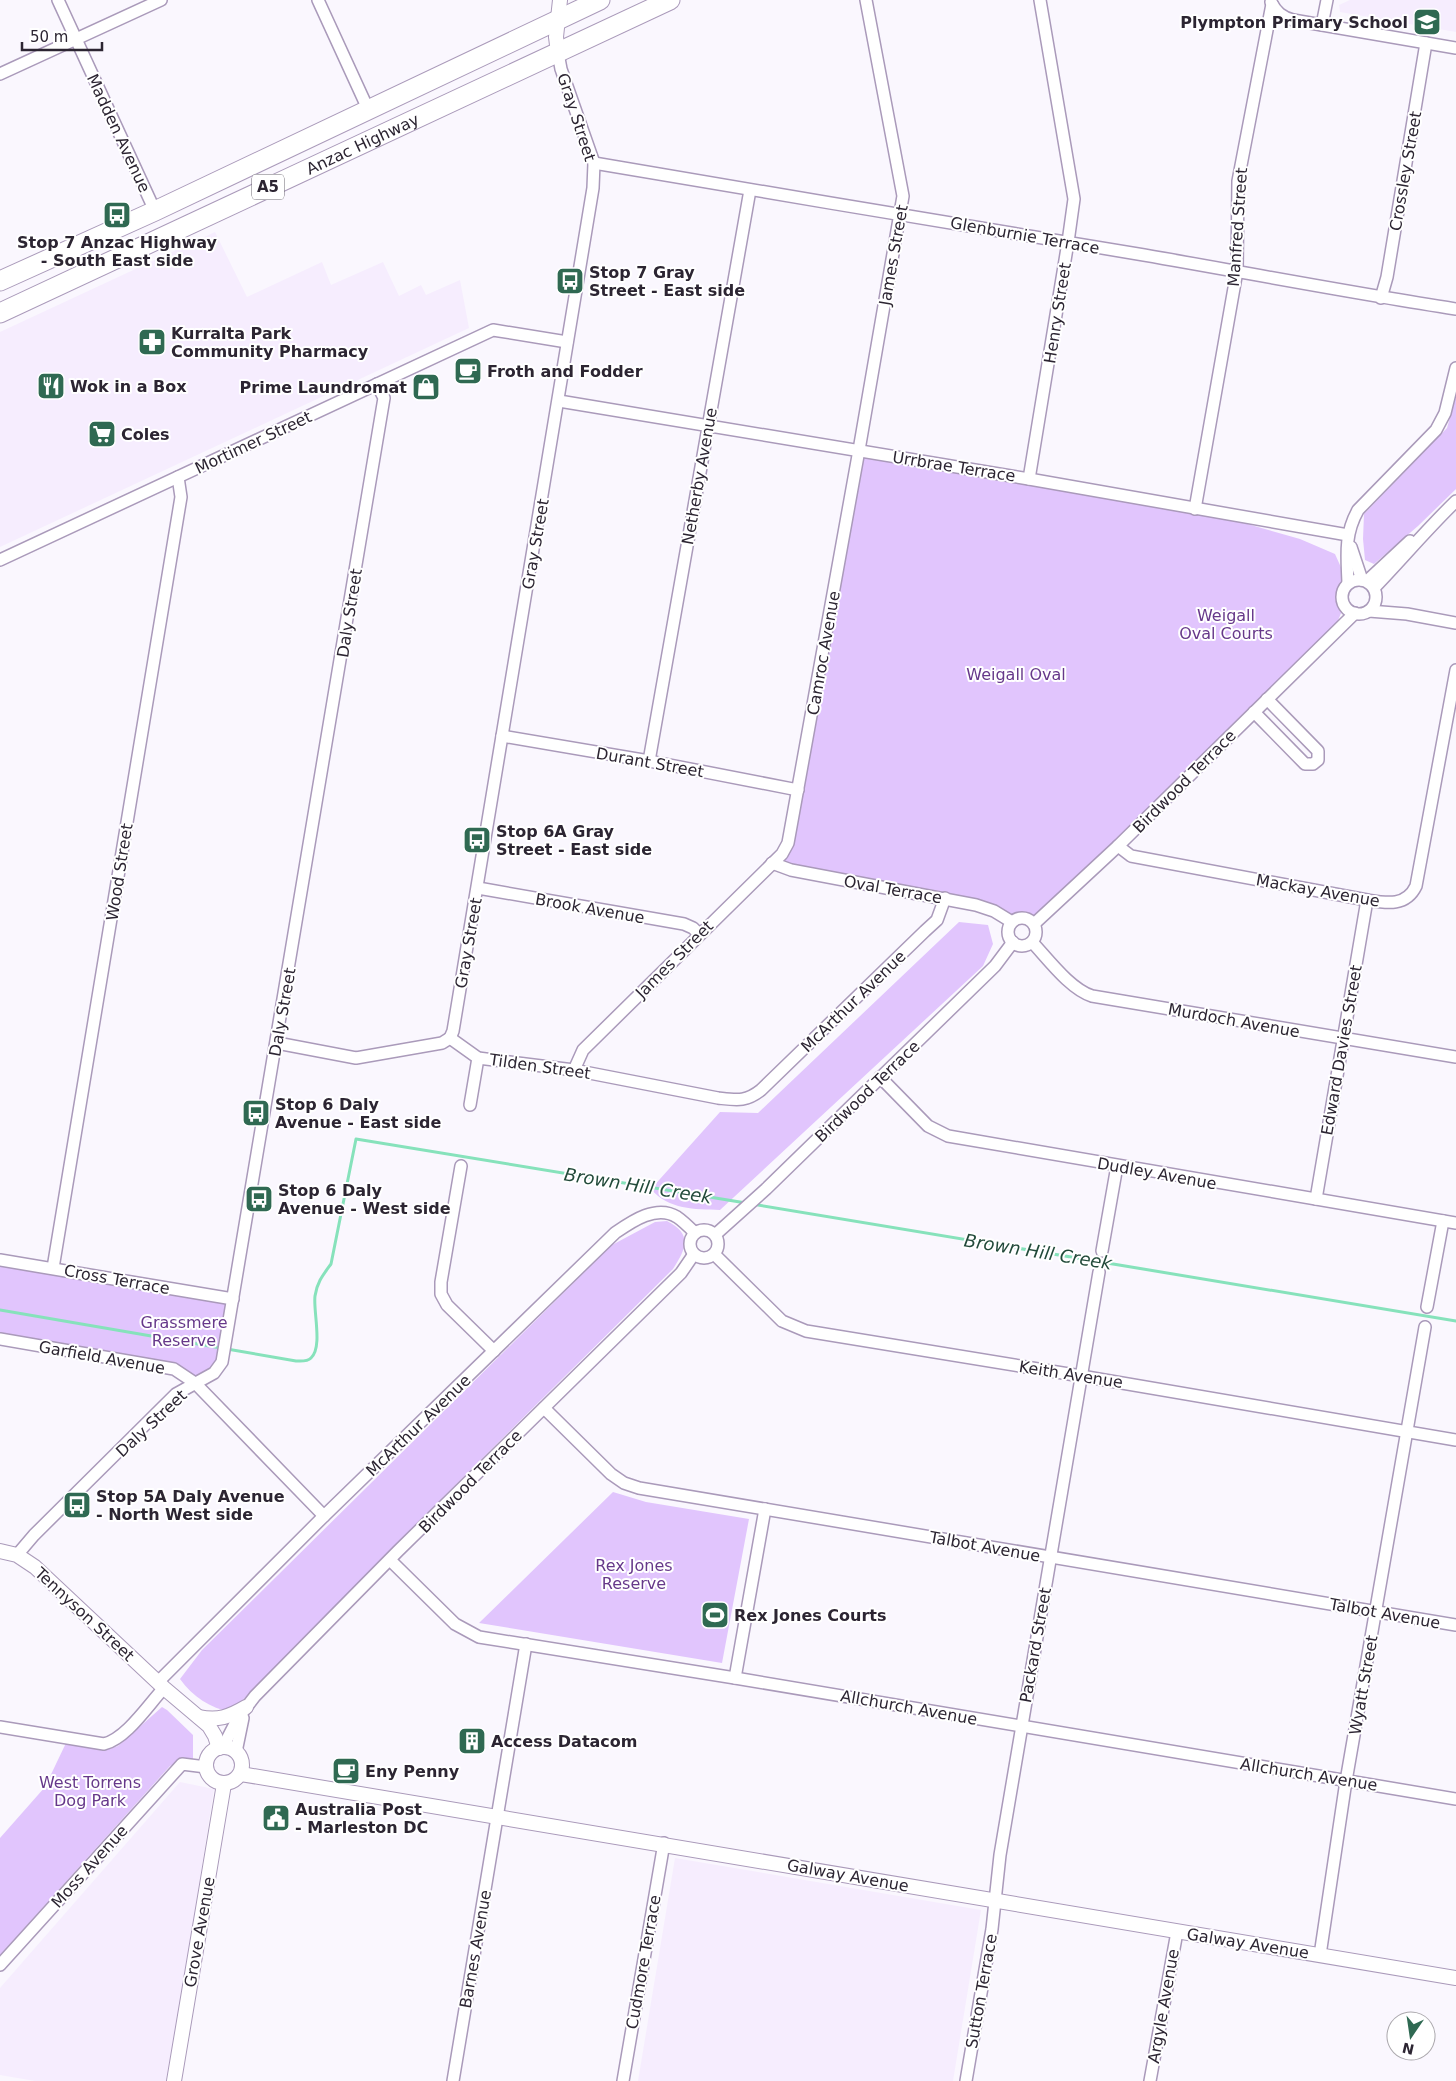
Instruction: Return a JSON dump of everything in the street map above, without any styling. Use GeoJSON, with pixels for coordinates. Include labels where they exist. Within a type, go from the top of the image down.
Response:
{"type":"FeatureCollection","features":[{"type":"Feature","properties":{"kind":"highway","name":"Anzac Highway"},"geometry":{"type":"LineString","coordinates":[[0,281],[289,148],[600,0]]}},
{"type":"Feature","properties":{"kind":"highway","name":"Anzac Highway"},"geometry":{"type":"LineString","coordinates":[[0,314],[316,164],[670,0]]}},
{"type":"Feature","properties":{"kind":"highway"},"geometry":{"type":"LineString","coordinates":[[459,67],[472,93]]}},
{"type":"Feature","properties":{"kind":"highway"},"geometry":{"type":"LineString","coordinates":[[289,148],[290,156],[294,159],[316,164]]}},
{"type":"Feature","properties":{"kind":"highway"},"geometry":{"type":"LineString","coordinates":[[154,210],[165,214],[192,214],[198,220]]}},
{"type":"Feature","properties":{"kind":"street","name":"Madden Avenue"},"geometry":{"type":"LineString","coordinates":[[58,0],[154,210]]}},
{"type":"Feature","properties":{"kind":"street"},"geometry":{"type":"LineString","coordinates":[[0,74],[161,0]]}},
{"type":"Feature","properties":{"kind":"street"},"geometry":{"type":"LineString","coordinates":[[318,0],[368,109]]}},
{"type":"Feature","properties":{"kind":"street"},"geometry":{"type":"LineString","coordinates":[[558,53],[556,37],[560,0]]}},
{"type":"Feature","properties":{"kind":"street","name":"James Street"},"geometry":{"type":"LineString","coordinates":[[859,450],[903,196],[866,0]]}},
{"type":"Feature","properties":{"kind":"street","name":"Henry Street"},"geometry":{"type":"LineString","coordinates":[[1029,479],[1074,199],[1040,0]]}},
{"type":"Feature","properties":{"kind":"street"},"geometry":{"type":"LineString","coordinates":[[1322,25],[1327,0]]}},
{"type":"Feature","properties":{"kind":"street"},"geometry":{"type":"LineString","coordinates":[[1272,2],[1284,17],[1456,48]]}},
{"type":"Feature","properties":{"kind":"street","name":"Manfred Street"},"geometry":{"type":"LineString","coordinates":[[1195,509],[1236,271],[1238,181],[1272,2]]}},
{"type":"Feature","properties":{"kind":"street","name":"Crossley Street"},"geometry":{"type":"LineString","coordinates":[[1381,298],[1387,277],[1426,43]]}},
{"type":"Feature","properties":{"kind":"street","name":"Gray Street"},"geometry":{"type":"LineString","coordinates":[[450,1038],[453,1031],[478,888],[594,188],[594,163],[561,69],[558,53]]}},
{"type":"Feature","properties":{"kind":"street","name":"Glenburnie Terrace"},"geometry":{"type":"LineString","coordinates":[[594,163],[900,213],[1381,298],[1456,309]]}},
{"type":"Feature","properties":{"kind":"street","name":"Netherby Avenue"},"geometry":{"type":"LineString","coordinates":[[649,761],[750,190]]}},
{"type":"Feature","properties":{"kind":"street","name":"Mortimer Street"},"geometry":{"type":"LineString","coordinates":[[0,560],[493,330],[567,342]]}},
{"type":"Feature","properties":{"kind":"street"},"geometry":{"type":"LineString","coordinates":[[1456,368],[1445,413],[1436,430],[1358,510],[1350,524],[1348,535],[1348,583],[1342,592],[1344,606],[1355,613],[1369,611],[1407,614],[1456,623]]}},
{"type":"Feature","properties":{"kind":"street","name":"Daly Street"},"geometry":{"type":"LineString","coordinates":[[17,1556],[34,1536],[176,1394],[214,1373],[222,1362],[384,398],[377,384]]}},
{"type":"Feature","properties":{"kind":"street","name":"Urrbrae Terrace"},"geometry":{"type":"LineString","coordinates":[[559,401],[859,450],[1348,535]]}},
{"type":"Feature","properties":{"kind":"street","name":"Camroc Avenue"},"geometry":{"type":"LineString","coordinates":[[782,854],[788,844],[859,450]]}},
{"type":"Feature","properties":{"kind":"street","name":"Wood Street"},"geometry":{"type":"LineString","coordinates":[[53,1268],[181,497],[178,477]]}},
{"type":"Feature","properties":{"kind":"street"},"geometry":{"type":"LineString","coordinates":[[1348,583],[1367,583],[1407,543],[1426,531],[1456,501]]}},
{"type":"Feature","properties":{"kind":"street"},"geometry":{"type":"LineString","coordinates":[[1348,535],[1367,583],[1376,600],[1407,614]]}},
{"type":"Feature","properties":{"kind":"street"},"geometry":{"type":"LineString","coordinates":[[1369,611],[1376,600]]}},
{"type":"Feature","properties":{"kind":"street","name":"Birdwood Terrace"},"geometry":{"type":"LineString","coordinates":[[1332,635],[1344,606]]}},
{"type":"Feature","properties":{"kind":"street","name":"Birdwood Terrace"},"geometry":{"type":"LineString","coordinates":[[1034,924],[1118,846],[1355,613]]}},
{"type":"Feature","properties":{"kind":"street","name":"Mackay Avenue"},"geometry":{"type":"LineString","coordinates":[[1118,846],[1131,856],[1367,900],[1391,903],[1405,900],[1416,886],[1456,670]]}},
{"type":"Feature","properties":{"kind":"street"},"geometry":{"type":"LineString","coordinates":[[1254,712],[1305,764],[1314,764],[1318,760],[1318,751],[1267,699]]}},
{"type":"Feature","properties":{"kind":"street","name":"Durant Street"},"geometry":{"type":"LineString","coordinates":[[502,736],[649,761],[798,790]]}},
{"type":"Feature","properties":{"kind":"street","name":"James Street"},"geometry":{"type":"LineString","coordinates":[[574,1070],[583,1050],[782,854]]}},
{"type":"Feature","properties":{"kind":"street","name":"Oval Terrace"},"geometry":{"type":"LineString","coordinates":[[772,863],[791,870],[976,905],[994,911],[1012,922]]}},
{"type":"Feature","properties":{"kind":"street","name":"Brook Avenue"},"geometry":{"type":"LineString","coordinates":[[478,888],[684,924],[693,928],[699,934]]}},
{"type":"Feature","properties":{"kind":"street","name":"McArthur Avenue"},"geometry":{"type":"LineString","coordinates":[[752,1098],[931,926],[942,910],[945,898]]}},
{"type":"Feature","properties":{"kind":"street","name":"Edward Davies Street"},"geometry":{"type":"LineString","coordinates":[[1316,1200],[1367,900]]}},
{"type":"Feature","properties":{"kind":"street"},"geometry":{"type":"LineString","coordinates":[[1023,918],[1034,924],[1036,935],[1032,942],[1023,946],[1013,942],[1008,934],[1012,922],[1023,918]]}},
{"type":"Feature","properties":{"kind":"street","name":"Birdwood Terrace"},"geometry":{"type":"LineString","coordinates":[[716,1234],[766,1189],[995,966],[1013,942]]}},
{"type":"Feature","properties":{"kind":"street","name":"Murdoch Avenue"},"geometry":{"type":"LineString","coordinates":[[1032,942],[1084,993],[1456,1057]]}},
{"type":"Feature","properties":{"kind":"street"},"geometry":{"type":"LineString","coordinates":[[277,1043],[356,1058],[442,1043],[450,1038]]}},
{"type":"Feature","properties":{"kind":"street","name":"Tilden Street"},"geometry":{"type":"LineString","coordinates":[[450,1038],[478,1058],[574,1070],[718,1098],[740,1100],[752,1098]]}},
{"type":"Feature","properties":{"kind":"street"},"geometry":{"type":"LineString","coordinates":[[470,1105],[478,1058]]}},
{"type":"Feature","properties":{"kind":"street","name":"Dudley Avenue"},"geometry":{"type":"LineString","coordinates":[[880,1077],[928,1126],[939,1133],[1116,1166],[1456,1224]]}},
{"type":"Feature","properties":{"kind":"street"},"geometry":{"type":"LineString","coordinates":[[460,1166],[441,1282],[441,1294],[447,1305],[494,1351]]}},
{"type":"Feature","properties":{"kind":"street"},"geometry":{"type":"LineString","coordinates":[[1102,1251],[1116,1166]]}},
{"type":"Feature","properties":{"kind":"street","name":"McArthur Avenue"},"geometry":{"type":"LineString","coordinates":[[0,1727],[104,1744],[113,1742],[122,1735],[161,1685],[324,1516],[615,1233],[632,1222],[656,1213],[666,1213],[675,1216],[695,1232]]}},
{"type":"Feature","properties":{"kind":"street"},"geometry":{"type":"LineString","coordinates":[[1428,1307],[1443,1221]]}},
{"type":"Feature","properties":{"kind":"street"},"geometry":{"type":"LineString","coordinates":[[709,1230],[716,1234],[718,1247],[709,1258],[701,1258],[691,1250],[690,1241],[695,1232],[709,1230]]}},
{"type":"Feature","properties":{"kind":"street","name":"Birdwood Terrace"},"geometry":{"type":"LineString","coordinates":[[219,1754],[246,1707],[390,1560],[681,1273],[694,1254]]}},
{"type":"Feature","properties":{"kind":"street","name":"Keith Avenue"},"geometry":{"type":"LineString","coordinates":[[714,1254],[782,1321],[794,1328],[1456,1440]]}},
{"type":"Feature","properties":{"kind":"street","name":"Cross Terrace"},"geometry":{"type":"LineString","coordinates":[[0,1260],[233,1299]]}},
{"type":"Feature","properties":{"kind":"street","name":"Packard Street"},"geometry":{"type":"LineString","coordinates":[[995,1900],[1000,1855],[1021,1726],[1099,1272]]}},
{"type":"Feature","properties":{"kind":"street","name":"Wyatt Street"},"geometry":{"type":"LineString","coordinates":[[1320,1955],[1346,1781],[1424,1327]]}},
{"type":"Feature","properties":{"kind":"street","name":"Garfield Avenue"},"geometry":{"type":"LineString","coordinates":[[0,1339],[174,1369],[195,1384],[324,1516]]}},
{"type":"Feature","properties":{"kind":"street","name":"Talbot Avenue"},"geometry":{"type":"LineString","coordinates":[[544,1408],[611,1474],[624,1483],[639,1488],[1456,1625]]}},
{"type":"Feature","properties":{"kind":"street"},"geometry":{"type":"LineString","coordinates":[[735,1678],[765,1509]]}},
{"type":"Feature","properties":{"kind":"street","name":"Tennyson Street"},"geometry":{"type":"LineString","coordinates":[[0,1551],[17,1556],[35,1567],[161,1685],[199,1716],[212,1731],[219,1754]]}},
{"type":"Feature","properties":{"kind":"street","name":"Allchurch Avenue"},"geometry":{"type":"LineString","coordinates":[[390,1560],[455,1624],[479,1636],[1456,1799]]}},
{"type":"Feature","properties":{"kind":"street","name":"Barnes Avenue"},"geometry":{"type":"LineString","coordinates":[[453,2081],[526,1644]]}},
{"type":"Feature","properties":{"kind":"street","name":"Tennyson Street"},"geometry":{"type":"LineString","coordinates":[[161,1685],[219,1754]]}},
{"type":"Feature","properties":{"kind":"street"},"geometry":{"type":"LineString","coordinates":[[199,1716],[218,1720],[246,1707]]}},
{"type":"Feature","properties":{"kind":"street"},"geometry":{"type":"LineString","coordinates":[[219,1754],[241,1758],[243,1765],[241,1774],[232,1782],[224,1784],[212,1779],[219,1754]]}},
{"type":"Feature","properties":{"kind":"street","name":"Moss Avenue"},"geometry":{"type":"LineString","coordinates":[[0,1965],[182,1764],[219,1754]]}},
{"type":"Feature","properties":{"kind":"street","name":"Galway Avenue"},"geometry":{"type":"LineString","coordinates":[[241,1774],[664,1843],[1177,1932],[1456,1978]]}},
{"type":"Feature","properties":{"kind":"street","name":"Grove Avenue"},"geometry":{"type":"LineString","coordinates":[[174,2081],[224,1784]]}},
{"type":"Feature","properties":{"kind":"street","name":"Cudmore Terrace"},"geometry":{"type":"LineString","coordinates":[[623,2081],[664,1843]]}},
{"type":"Feature","properties":{"kind":"street","name":"Sutton Terrace"},"geometry":{"type":"LineString","coordinates":[[966,2081],[992,1930],[995,1900]]}},
{"type":"Feature","properties":{"kind":"street","name":"Argyle Avenue"},"geometry":{"type":"LineString","coordinates":[[1151,2081],[1177,1932]]}},
{"type":"Feature","properties":{"kind":"shaded area","name":"Plympton Primary School"},"geometry":{"type":"Polygon","coordinates":[[[1350,0],[1456,0],[1456,32],[1340,12],[1339,5],[1350,0]]]}},
{"type":"Feature","properties":{"kind":"shaded area"},"geometry":{"type":"Polygon","coordinates":[[[215,232],[247,297],[322,262],[331,285],[383,262],[399,296],[421,285],[426,295],[460,280],[469,328],[0,547],[0,332],[215,232]]]}},
{"type":"Feature","properties":{"kind":"shaded area"},"geometry":{"type":"Polygon","coordinates":[[[180,1782],[214,1789],[168,2081],[35,2081],[0,2075],[0,1988],[180,1782]]]}},
{"type":"Feature","properties":{"kind":"shaded area"},"geometry":{"type":"Polygon","coordinates":[[[675,1858],[981,1910],[953,2081],[638,2081],[675,1858]]]}},
{"type":"Feature","properties":{"kind":"green space"},"geometry":{"type":"Polygon","coordinates":[[[1456,396],[1456,489],[1418,526],[1374,564],[1365,560],[1363,539],[1364,514],[1447,428],[1456,396]]]}},
{"type":"Feature","properties":{"kind":"green space","name":"Weigall Oval"},"geometry":{"type":"Polygon","coordinates":[[[859,450],[1195,509],[1300,539],[1335,554],[1348,583],[1343,592],[1344,606],[1332,635],[1034,924],[1023,918],[1012,922],[976,905],[772,863],[788,843],[859,450]]]}},
{"type":"Feature","properties":{"kind":"green space"},"geometry":{"type":"Polygon","coordinates":[[[959,922],[988,925],[993,944],[983,966],[720,1210],[674,1205],[658,1196],[651,1189],[720,1112],[758,1113],[959,922]]]}},
{"type":"Feature","properties":{"kind":"green space"},"geometry":{"type":"Polygon","coordinates":[[[667,1221],[681,1231],[685,1242],[681,1255],[673,1269],[394,1546],[231,1712],[209,1705],[190,1691],[180,1679],[202,1650],[612,1245],[655,1222],[667,1221]]]}},
{"type":"Feature","properties":{"kind":"green space","name":"Grassmere Reserve"},"geometry":{"type":"Polygon","coordinates":[[[0,1260],[233,1299],[220,1367],[195,1383],[174,1369],[0,1339],[0,1260]]]}},
{"type":"Feature","properties":{"kind":"green space","name":"Rex Jones Reserve"},"geometry":{"type":"Polygon","coordinates":[[[613,1492],[646,1502],[749,1519],[722,1663],[479,1623],[613,1492]]]}},
{"type":"Feature","properties":{"kind":"green space","name":"West Torrens Dog Park"},"geometry":{"type":"Polygon","coordinates":[[[162,1707],[193,1735],[193,1759],[181,1760],[170,1766],[0,1955],[0,1838],[45,1787],[66,1743],[106,1750],[118,1746],[162,1707]]]}},
{"type":"Feature","properties":{"kind":"waterway","name":"Brown Hill Creek"},"geometry":{"type":"LineString","coordinates":[[227,1349],[296,1361],[308,1360],[315,1353],[317,1338],[315,1296],[317,1287],[331,1264],[356,1139],[746,1203]]}},
{"type":"Feature","properties":{"kind":"waterway","name":"Brown Hill Creek"},"geometry":{"type":"LineString","coordinates":[[752,1204],[1456,1321]]}},
{"type":"Feature","properties":{"kind":"waterway","name":"Brown Hill Creek"},"geometry":{"type":"LineString","coordinates":[[0,1310],[221,1348]]}},
{"type":"Feature","properties":{"kind":"place","name":"Plympton Primary School"},"geometry":{"type":"Point","coordinates":[1427,22]}},
{"type":"Feature","properties":{"kind":"place","name":"Stop 7 Anzac Highway - South East side"},"geometry":{"type":"Point","coordinates":[117,215]}},
{"type":"Feature","properties":{"kind":"place","name":"Stop 7 Gray Street - East side"},"geometry":{"type":"Point","coordinates":[570,281]}},
{"type":"Feature","properties":{"kind":"place","name":"Kurralta Park Community Pharmacy"},"geometry":{"type":"Point","coordinates":[152,342]}},
{"type":"Feature","properties":{"kind":"place","name":"Froth and Fodder"},"geometry":{"type":"Point","coordinates":[468,371]}},
{"type":"Feature","properties":{"kind":"place","name":"Wok in a Box"},"geometry":{"type":"Point","coordinates":[51,386]}},
{"type":"Feature","properties":{"kind":"place","name":"Prime Laundromat"},"geometry":{"type":"Point","coordinates":[426,387]}},
{"type":"Feature","properties":{"kind":"place","name":"Coles"},"geometry":{"type":"Point","coordinates":[102,434]}},
{"type":"Feature","properties":{"kind":"place","name":"Stop 6A Gray Street - East side"},"geometry":{"type":"Point","coordinates":[477,840]}},
{"type":"Feature","properties":{"kind":"place","name":"Stop 6 Daly Avenue - East side"},"geometry":{"type":"Point","coordinates":[256,1113]}},
{"type":"Feature","properties":{"kind":"place","name":"Stop 6 Daly Avenue - West side"},"geometry":{"type":"Point","coordinates":[259,1199]}},
{"type":"Feature","properties":{"kind":"place","name":"Stop 5A Daly Avenue - North West side"},"geometry":{"type":"Point","coordinates":[77,1505]}},
{"type":"Feature","properties":{"kind":"place","name":"Rex Jones Courts"},"geometry":{"type":"Point","coordinates":[715,1615]}},
{"type":"Feature","properties":{"kind":"place","name":"Access Datacom"},"geometry":{"type":"Point","coordinates":[472,1741]}},
{"type":"Feature","properties":{"kind":"place","name":"Eny Penny"},"geometry":{"type":"Point","coordinates":[346,1771]}},
{"type":"Feature","properties":{"kind":"place","name":"Australia Post - Marleston DC"},"geometry":{"type":"Point","coordinates":[276,1818]}},
{"type":"Feature","properties":{"kind":"park label","name":"Weigall Oval Courts"},"geometry":{"type":"Point","coordinates":[1226,624]}}]}
